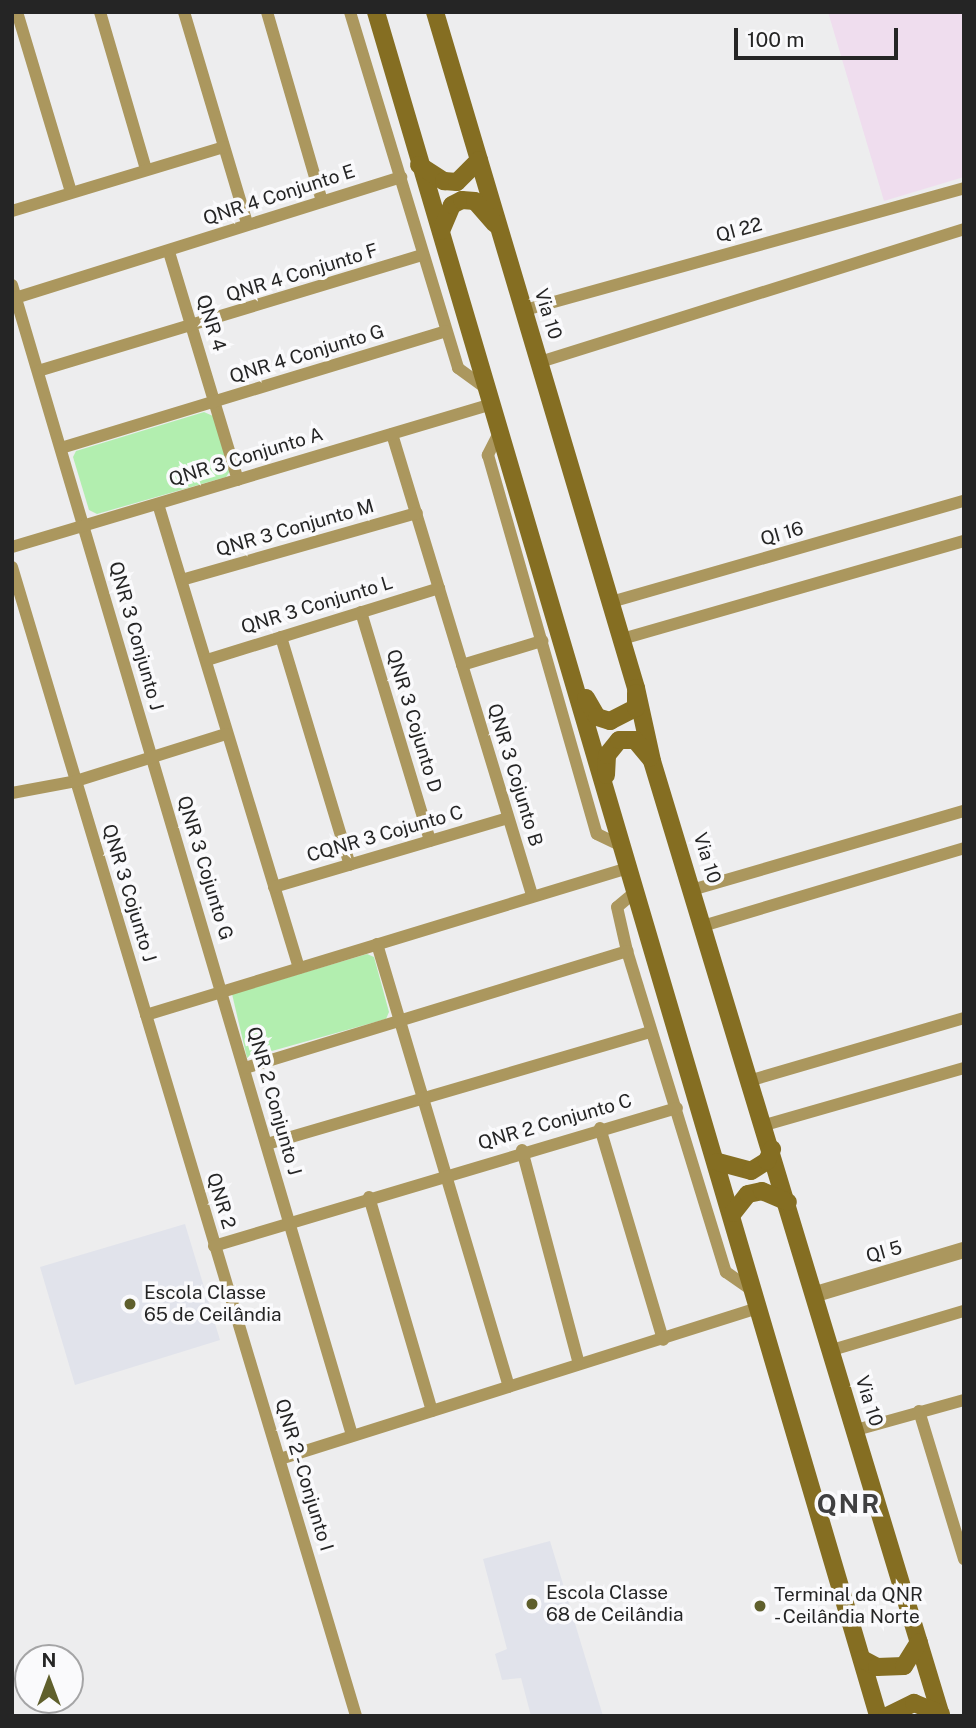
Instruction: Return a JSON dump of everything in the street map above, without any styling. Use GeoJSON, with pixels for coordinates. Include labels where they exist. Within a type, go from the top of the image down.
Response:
{"type":"FeatureCollection","features":[{"type":"Feature","properties":{"kind":"main road"},"geometry":{"type":"LineString","coordinates":[[376,12],[419,165],[606,785],[620,845],[718,1162],[752,1290],[878,1716]]}},
{"type":"Feature","properties":{"kind":"main road","name":"Via 10"},"geometry":{"type":"LineString","coordinates":[[435,12],[622,639],[652,761],[706,925],[941,1715]]}},
{"type":"Feature","properties":{"kind":"main road"},"geometry":{"type":"LineString","coordinates":[[419,165],[443,181],[457,182],[479,160]]}},
{"type":"Feature","properties":{"kind":"main road"},"geometry":{"type":"LineString","coordinates":[[441,232],[452,205],[469,200],[499,229]]}},
{"type":"Feature","properties":{"kind":"main road"},"geometry":{"type":"LineString","coordinates":[[570,663],[603,721],[628,715],[635,708],[636,688]]}},
{"type":"Feature","properties":{"kind":"main road"},"geometry":{"type":"LineString","coordinates":[[606,785],[607,755],[619,740],[641,744],[652,761]]}},
{"type":"Feature","properties":{"kind":"main road"},"geometry":{"type":"LineString","coordinates":[[718,1162],[751,1171],[766,1161],[772,1149]]}},
{"type":"Feature","properties":{"kind":"main road"},"geometry":{"type":"LineString","coordinates":[[733,1213],[739,1202],[762,1191],[788,1202]]}},
{"type":"Feature","properties":{"kind":"main road"},"geometry":{"type":"LineString","coordinates":[[862,1659],[877,1668],[904,1666],[919,1642]]}},
{"type":"Feature","properties":{"kind":"main road"},"geometry":{"type":"LineString","coordinates":[[887,1716],[914,1703],[941,1715]]}},
{"type":"Feature","properties":{"kind":"street"},"geometry":{"type":"LineString","coordinates":[[16,12],[71,192]]}},
{"type":"Feature","properties":{"kind":"street"},"geometry":{"type":"LineString","coordinates":[[100,12],[146,169]]}},
{"type":"Feature","properties":{"kind":"street"},"geometry":{"type":"LineString","coordinates":[[184,12],[247,224]]}},
{"type":"Feature","properties":{"kind":"street"},"geometry":{"type":"LineString","coordinates":[[267,12],[322,201]]}},
{"type":"Feature","properties":{"kind":"street"},"geometry":{"type":"LineString","coordinates":[[350,12],[458,369],[489,396]]}},
{"type":"Feature","properties":{"kind":"street"},"geometry":{"type":"LineString","coordinates":[[12,211],[224,147]]}},
{"type":"Feature","properties":{"kind":"street","name":"QNR 4 Conjunto E"},"geometry":{"type":"LineString","coordinates":[[169,252],[247,224],[401,177]]}},
{"type":"Feature","properties":{"kind":"street","name":"QI 22"},"geometry":{"type":"LineString","coordinates":[[525,310],[964,188]]}},
{"type":"Feature","properties":{"kind":"street"},"geometry":{"type":"LineString","coordinates":[[540,362],[964,229]]}},
{"type":"Feature","properties":{"kind":"street"},"geometry":{"type":"LineString","coordinates":[[13,294],[169,252]]}},
{"type":"Feature","properties":{"kind":"street","name":"QNR 4"},"geometry":{"type":"LineString","coordinates":[[169,252],[216,403]]}},
{"type":"Feature","properties":{"kind":"street","name":"QNR 4 Conjunto F"},"geometry":{"type":"LineString","coordinates":[[38,371],[193,328],[423,256]]}},
{"type":"Feature","properties":{"kind":"street","name":"QNR 3 Conjunto J"},"geometry":{"type":"LineString","coordinates":[[13,294],[61,448],[151,758]]}},
{"type":"Feature","properties":{"kind":"street","name":"QNR 4 Conjunto G"},"geometry":{"type":"LineString","coordinates":[[238,480],[216,403],[446,331]]}},
{"type":"Feature","properties":{"kind":"street","name":"QNR 3 Conjunto A"},"geometry":{"type":"LineString","coordinates":[[12,547],[392,434],[489,396]]}},
{"type":"Feature","properties":{"kind":"street"},"geometry":{"type":"LineString","coordinates":[[61,448],[216,403]]}},
{"type":"Feature","properties":{"kind":"street"},"geometry":{"type":"LineString","coordinates":[[499,433],[488,455],[597,834],[620,845]]}},
{"type":"Feature","properties":{"kind":"street"},"geometry":{"type":"LineString","coordinates":[[392,434],[462,665],[542,641]]}},
{"type":"Feature","properties":{"kind":"street","name":"QI 16"},"geometry":{"type":"LineString","coordinates":[[611,602],[964,502]]}},
{"type":"Feature","properties":{"kind":"street"},"geometry":{"type":"LineString","coordinates":[[158,504],[185,579],[226,734],[299,968]]}},
{"type":"Feature","properties":{"kind":"street","name":"QNR 3 Conjunto M"},"geometry":{"type":"LineString","coordinates":[[185,579],[416,513]]}},
{"type":"Feature","properties":{"kind":"street"},"geometry":{"type":"LineString","coordinates":[[622,639],[964,541]]}},
{"type":"Feature","properties":{"kind":"street","name":"QNR 3 Cojunto J"},"geometry":{"type":"LineString","coordinates":[[12,567],[146,1015]]}},
{"type":"Feature","properties":{"kind":"street","name":"QNR 3 Conjunto L"},"geometry":{"type":"LineString","coordinates":[[207,660],[439,588]]}},
{"type":"Feature","properties":{"kind":"street","name":"QNR 3 Cojunto D"},"geometry":{"type":"LineString","coordinates":[[360,612],[430,841]]}},
{"type":"Feature","properties":{"kind":"street"},"geometry":{"type":"LineString","coordinates":[[281,637],[351,865]]}},
{"type":"Feature","properties":{"kind":"street","name":"QNR 3 Cojunto B"},"geometry":{"type":"LineString","coordinates":[[462,665],[532,896]]}},
{"type":"Feature","properties":{"kind":"street"},"geometry":{"type":"LineString","coordinates":[[12,793],[76,781],[226,734]]}},
{"type":"Feature","properties":{"kind":"street","name":"QNR 3 Cojunto G"},"geometry":{"type":"LineString","coordinates":[[151,758],[222,990]]}},
{"type":"Feature","properties":{"kind":"street"},"geometry":{"type":"LineString","coordinates":[[695,889],[964,811]]}},
{"type":"Feature","properties":{"kind":"street","name":"CQNR 3 Cojunto C"},"geometry":{"type":"LineString","coordinates":[[274,887],[508,818]]}},
{"type":"Feature","properties":{"kind":"street"},"geometry":{"type":"LineString","coordinates":[[706,925],[964,848]]}},
{"type":"Feature","properties":{"kind":"street"},"geometry":{"type":"LineString","coordinates":[[146,1015],[628,868]]}},
{"type":"Feature","properties":{"kind":"street"},"geometry":{"type":"LineString","coordinates":[[635,892],[617,907],[627,951],[726,1272],[752,1290]]}},
{"type":"Feature","properties":{"kind":"street"},"geometry":{"type":"LineString","coordinates":[[377,944],[509,1387]]}},
{"type":"Feature","properties":{"kind":"street"},"geometry":{"type":"LineString","coordinates":[[245,1068],[627,951]]}},
{"type":"Feature","properties":{"kind":"street","name":"QNR 2 Conjunto J"},"geometry":{"type":"LineString","coordinates":[[222,990],[352,1435]]}},
{"type":"Feature","properties":{"kind":"street","name":"QNR 2"},"geometry":{"type":"LineString","coordinates":[[146,1015],[214,1246],[445,1173]]}},
{"type":"Feature","properties":{"kind":"street"},"geometry":{"type":"LineString","coordinates":[[752,1080],[964,1018]]}},
{"type":"Feature","properties":{"kind":"street","name":"QNR 2 Conjunto J"},"geometry":{"type":"LineString","coordinates":[[267,1144],[651,1032]]}},
{"type":"Feature","properties":{"kind":"street"},"geometry":{"type":"LineString","coordinates":[[765,1125],[964,1068]]}},
{"type":"Feature","properties":{"kind":"street","name":"QNR 2 Conjunto C"},"geometry":{"type":"LineString","coordinates":[[445,1173],[677,1108]]}},
{"type":"Feature","properties":{"kind":"street"},"geometry":{"type":"LineString","coordinates":[[600,1128],[663,1340]]}},
{"type":"Feature","properties":{"kind":"street"},"geometry":{"type":"LineString","coordinates":[[522,1150],[579,1364]]}},
{"type":"Feature","properties":{"kind":"street"},"geometry":{"type":"LineString","coordinates":[[369,1197],[432,1411]]}},
{"type":"Feature","properties":{"kind":"street","name":"QNR 2 - Conjunto I"},"geometry":{"type":"LineString","coordinates":[[214,1246],[356,1716]]}},
{"type":"Feature","properties":{"kind":"street","name":"QI 5"},"geometry":{"type":"LineString","coordinates":[[816,1294],[964,1250]]}},
{"type":"Feature","properties":{"kind":"street"},"geometry":{"type":"LineString","coordinates":[[279,1459],[758,1308]]}},
{"type":"Feature","properties":{"kind":"street"},"geometry":{"type":"LineString","coordinates":[[832,1350],[964,1311]]}},
{"type":"Feature","properties":{"kind":"street"},"geometry":{"type":"LineString","coordinates":[[856,1430],[964,1399]]}},
{"type":"Feature","properties":{"kind":"street"},"geometry":{"type":"LineString","coordinates":[[919,1411],[964,1559]]}},
{"type":"Feature","properties":{"kind":"shaded area"},"geometry":{"type":"Polygon","coordinates":[[[828,12],[964,12],[964,177],[884,201],[828,12]]]}},
{"type":"Feature","properties":{"kind":"shaded area","name":"Escola Classe 65 de Ceilândia"},"geometry":{"type":"Polygon","coordinates":[[[185,1224],[220,1340],[75,1385],[40,1267],[185,1224]]]}},
{"type":"Feature","properties":{"kind":"shaded area","name":"Escola Classe 68 de Ceilândia"},"geometry":{"type":"Polygon","coordinates":[[[550,1541],[603,1716],[531,1716],[521,1678],[502,1680],[495,1654],[507,1649],[483,1559],[550,1541]]]}},
{"type":"Feature","properties":{"kind":"green space"},"geometry":{"type":"Polygon","coordinates":[[[204,412],[213,416],[230,471],[226,477],[97,514],[89,510],[73,457],[76,451],[204,412]]]}},
{"type":"Feature","properties":{"kind":"green space"},"geometry":{"type":"Polygon","coordinates":[[[367,954],[374,957],[389,1012],[386,1019],[247,1058],[232,994],[367,954]]]}},
{"type":"Feature","properties":{"kind":"place","name":"Escola Classe 65 de Ceilândia"},"geometry":{"type":"Point","coordinates":[130,1304]}},
{"type":"Feature","properties":{"kind":"place","name":"Escola Classe 68 de Ceilândia"},"geometry":{"type":"Point","coordinates":[532,1604]}},
{"type":"Feature","properties":{"kind":"place","name":"Terminal da QNR - Ceilândia Norte"},"geometry":{"type":"Point","coordinates":[760,1606]}},
{"type":"Feature","properties":{"kind":"district","name":"QNR"},"geometry":{"type":"Point","coordinates":[849,1504]}}]}
